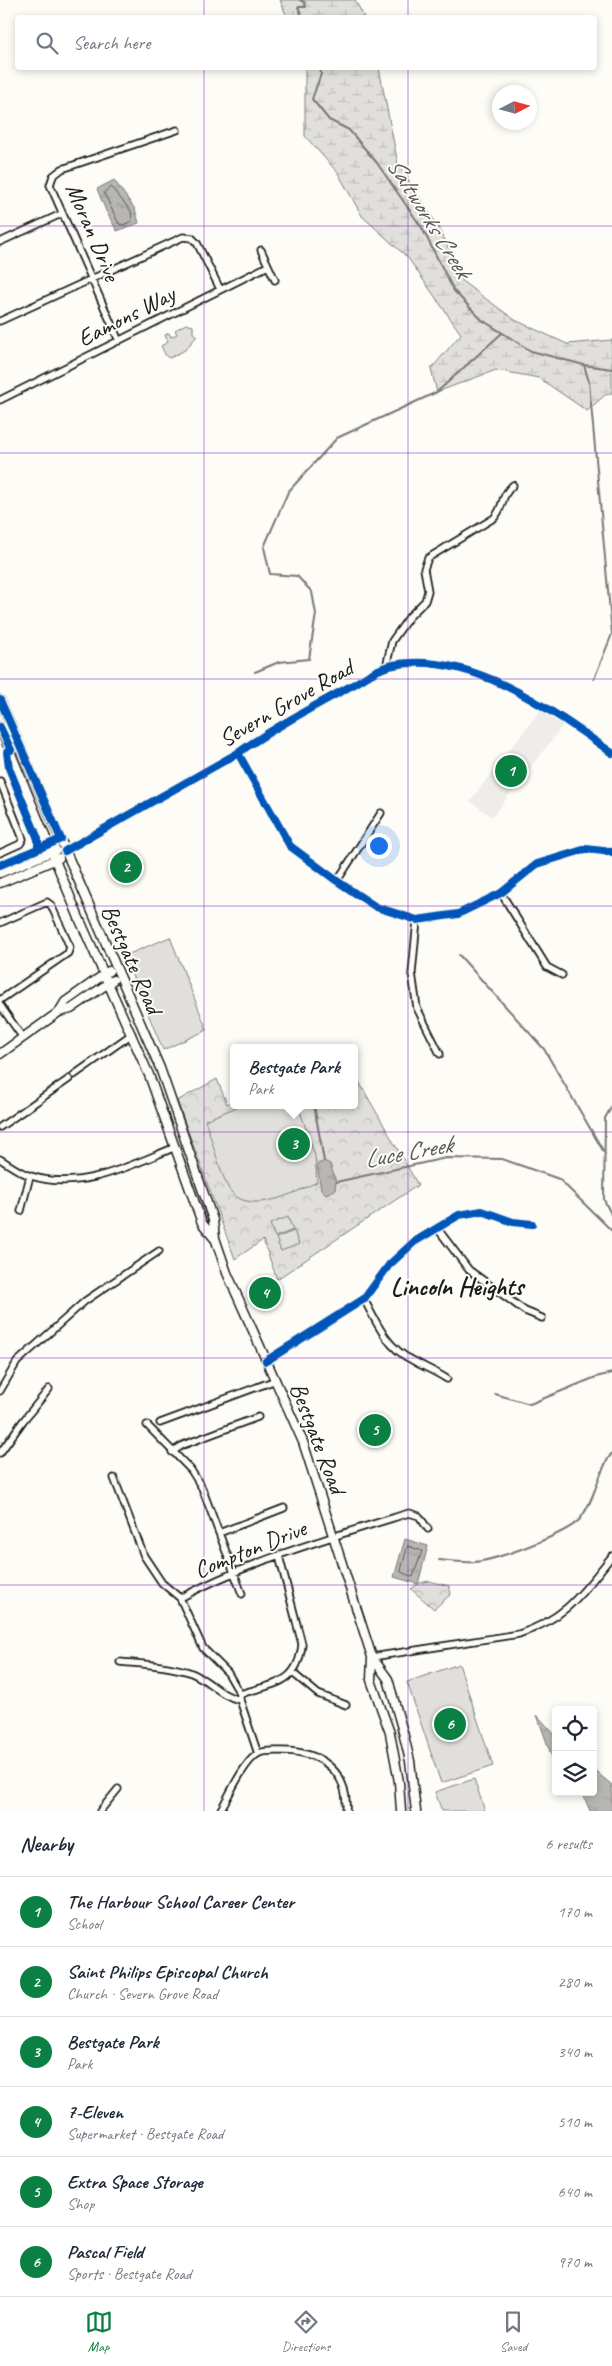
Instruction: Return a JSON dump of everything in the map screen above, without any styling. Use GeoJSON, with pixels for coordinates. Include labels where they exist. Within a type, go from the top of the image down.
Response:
{"type":"FeatureCollection","features":[{"type":"Feature","properties":{"kind":"main road","name":"Bestgate Road"},"geometry":{"type":"LineString","coordinates":[[0,700],[170,1096],[213,1220],[214,1238]]}},
{"type":"Feature","properties":{"kind":"main road","name":"Bestgate Road"},"geometry":{"type":"LineString","coordinates":[[0,727],[159,1100],[202,1223],[214,1238],[266,1361],[303,1442],[372,1657],[388,1680],[410,1761],[416,1811]]}},
{"type":"Feature","properties":{"kind":"main road"},"geometry":{"type":"LineString","coordinates":[[0,873],[52,850],[65,851]]}},
{"type":"Feature","properties":{"kind":"main road"},"geometry":{"type":"LineString","coordinates":[[0,884],[56,860],[65,851]]}},
{"type":"Feature","properties":{"kind":"main road"},"geometry":{"type":"LineString","coordinates":[[59,1012],[65,1002],[115,968]]}},
{"type":"Feature","properties":{"kind":"main road"},"geometry":{"type":"LineString","coordinates":[[0,1054],[59,1012],[71,1009],[119,977]]}},
{"type":"Feature","properties":{"kind":"main road"},"geometry":{"type":"LineString","coordinates":[[159,1100],[170,1096]]}},
{"type":"Feature","properties":{"kind":"main road","name":"Bestgate Road"},"geometry":{"type":"LineString","coordinates":[[372,1657],[371,1680],[390,1733],[399,1782],[401,1811]]}},
{"type":"Feature","properties":{"kind":"street","name":"Moran Drive"},"geometry":{"type":"LineString","coordinates":[[119,341],[61,214],[50,185],[53,176],[62,169],[177,130]]}},
{"type":"Feature","properties":{"kind":"street"},"geometry":{"type":"LineString","coordinates":[[0,242],[61,214]]}},
{"type":"Feature","properties":{"kind":"street"},"geometry":{"type":"LineString","coordinates":[[0,321],[183,237],[192,238],[197,243],[220,289]]}},
{"type":"Feature","properties":{"kind":"street"},"geometry":{"type":"LineString","coordinates":[[261,250],[275,280]]}},
{"type":"Feature","properties":{"kind":"street","name":"Eamons Way"},"geometry":{"type":"LineString","coordinates":[[0,400],[268,266]]}},
{"type":"Feature","properties":{"kind":"street"},"geometry":{"type":"LineString","coordinates":[[386,666],[392,641],[424,600],[428,591],[424,569],[428,558],[494,518],[500,512],[504,494],[513,486]]}},
{"type":"Feature","properties":{"kind":"street","name":"Severn Grove Road"},"geometry":{"type":"LineString","coordinates":[[65,851],[238,754],[264,735],[386,666],[421,664],[480,674],[548,709],[612,753]]}},
{"type":"Feature","properties":{"kind":"street"},"geometry":{"type":"LineString","coordinates":[[238,754],[290,846],[337,881],[376,906],[417,920],[458,914],[501,893],[536,864],[586,849],[612,852]]}},
{"type":"Feature","properties":{"kind":"street"},"geometry":{"type":"LineString","coordinates":[[0,781],[23,839],[20,844],[0,853]]}},
{"type":"Feature","properties":{"kind":"street"},"geometry":{"type":"LineString","coordinates":[[337,881],[381,813]]}},
{"type":"Feature","properties":{"kind":"street"},"geometry":{"type":"LineString","coordinates":[[501,893],[548,967],[562,975]]}},
{"type":"Feature","properties":{"kind":"street"},"geometry":{"type":"LineString","coordinates":[[0,923],[47,902],[51,905],[70,947],[68,953],[0,1000]]}},
{"type":"Feature","properties":{"kind":"street"},"geometry":{"type":"LineString","coordinates":[[417,920],[412,973],[417,1008],[440,1054]]}},
{"type":"Feature","properties":{"kind":"street"},"geometry":{"type":"LineString","coordinates":[[0,1005],[23,1038]]}},
{"type":"Feature","properties":{"kind":"street"},"geometry":{"type":"LineString","coordinates":[[0,1127],[132,1034]]}},
{"type":"Feature","properties":{"kind":"street"},"geometry":{"type":"LineString","coordinates":[[0,1159],[30,1176],[78,1182],[103,1176],[176,1146]]}},
{"type":"Feature","properties":{"kind":"street"},"geometry":{"type":"LineString","coordinates":[[21,1211],[30,1176]]}},
{"type":"Feature","properties":{"kind":"street"},"geometry":{"type":"LineString","coordinates":[[266,1361],[364,1299],[389,1265],[414,1242],[459,1215],[482,1211],[513,1222],[532,1224]]}},
{"type":"Feature","properties":{"kind":"street"},"geometry":{"type":"LineString","coordinates":[[438,1228],[469,1270],[524,1311],[542,1318]]}},
{"type":"Feature","properties":{"kind":"street"},"geometry":{"type":"LineString","coordinates":[[0,1391],[17,1362],[85,1301],[160,1251]]}},
{"type":"Feature","properties":{"kind":"street"},"geometry":{"type":"LineString","coordinates":[[364,1299],[377,1324],[392,1346],[410,1360],[433,1369],[447,1379]]}},
{"type":"Feature","properties":{"kind":"street"},"geometry":{"type":"LineString","coordinates":[[160,1423],[276,1380]]}},
{"type":"Feature","properties":{"kind":"street"},"geometry":{"type":"LineString","coordinates":[[0,1453],[22,1421],[49,1389]]}},
{"type":"Feature","properties":{"kind":"street"},"geometry":{"type":"LineString","coordinates":[[172,1452],[183,1445],[258,1417]]}},
{"type":"Feature","properties":{"kind":"street"},"geometry":{"type":"LineString","coordinates":[[147,1425],[191,1470],[202,1488],[242,1594]]}},
{"type":"Feature","properties":{"kind":"street"},"geometry":{"type":"LineString","coordinates":[[114,1478],[144,1556],[162,1583],[180,1598],[203,1648],[228,1673],[240,1697],[258,1754]]}},
{"type":"Feature","properties":{"kind":"street"},"geometry":{"type":"LineString","coordinates":[[219,1533],[284,1508]]}},
{"type":"Feature","properties":{"kind":"street","name":"Compton Drive"},"geometry":{"type":"LineString","coordinates":[[180,1598],[233,1573],[334,1536],[409,1513],[419,1516],[428,1529]]}},
{"type":"Feature","properties":{"kind":"street"},"geometry":{"type":"LineString","coordinates":[[120,1662],[158,1666],[190,1673],[226,1697],[240,1697],[294,1674],[301,1659],[302,1644],[280,1556]]}},
{"type":"Feature","properties":{"kind":"street"},"geometry":{"type":"LineString","coordinates":[[372,1657],[519,1634],[542,1626],[571,1606],[612,1556]]}},
{"type":"Feature","properties":{"kind":"street"},"geometry":{"type":"LineString","coordinates":[[294,1674],[318,1694],[346,1705]]}},
{"type":"Feature","properties":{"kind":"street"},"geometry":{"type":"LineString","coordinates":[[220,1811],[248,1764],[258,1754],[268,1751],[310,1754],[332,1766],[343,1784],[347,1799],[346,1811]]}},
{"type":"Feature","properties":{"kind":"street"},"geometry":{"type":"LineString","coordinates":[[100,1811],[118,1789]]}},
{"type":"Feature","properties":{"kind":"shaded area"},"geometry":{"type":"Polygon","coordinates":[[[542,708],[565,723],[492,817],[470,801],[542,708]]]}},
{"type":"Feature","properties":{"kind":"green space"},"geometry":{"type":"Polygon","coordinates":[[[280,0],[355,0],[363,15],[286,15],[280,0]]]}},
{"type":"Feature","properties":{"kind":"green space"},"geometry":{"type":"Polygon","coordinates":[[[305,70],[379,70],[398,164],[441,231],[463,282],[515,320],[567,344],[612,340],[612,393],[605,395],[587,411],[539,378],[496,370],[437,392],[431,369],[461,334],[408,258],[362,216],[338,173],[305,136],[305,70]]]}},
{"type":"Feature","properties":{"kind":"green space"},"geometry":{"type":"Polygon","coordinates":[[[186,324],[193,326],[193,333],[197,336],[185,350],[170,358],[166,356],[161,346],[168,342],[165,335],[169,333],[171,337],[177,334],[175,330],[186,324]]]}},
{"type":"Feature","properties":{"kind":"green space"},"geometry":{"type":"Polygon","coordinates":[[[170,937],[207,1030],[163,1050],[124,956],[170,937]]]}},
{"type":"Feature","properties":{"kind":"green space"},"geometry":{"type":"Polygon","coordinates":[[[217,1079],[227,1104],[230,1102],[230,1109],[358,1109],[358,1080],[418,1185],[277,1279],[263,1240],[235,1259],[177,1101],[217,1079]]]}},
{"type":"Feature","properties":{"kind":"green space"},"geometry":{"type":"Polygon","coordinates":[[[232,1109],[299,1109],[315,1156],[317,1182],[272,1200],[247,1201],[237,1197],[226,1183],[205,1120],[232,1109]]]}},
{"type":"Feature","properties":{"kind":"green space"},"geometry":{"type":"Polygon","coordinates":[[[288,1217],[293,1230],[275,1237],[270,1224],[288,1217]]]}},
{"type":"Feature","properties":{"kind":"green space"},"geometry":{"type":"Polygon","coordinates":[[[294,1231],[299,1244],[281,1251],[276,1238],[294,1231]]]}},
{"type":"Feature","properties":{"kind":"green space"},"geometry":{"type":"Polygon","coordinates":[[[429,1581],[449,1586],[451,1594],[434,1609],[411,1589],[420,1583],[429,1581]]]}},
{"type":"Feature","properties":{"kind":"green space"},"geometry":{"type":"Polygon","coordinates":[[[459,1664],[493,1766],[441,1783],[407,1682],[459,1664]]]}},
{"type":"Feature","properties":{"kind":"green space"},"geometry":{"type":"Polygon","coordinates":[[[474,1779],[485,1811],[442,1811],[435,1792],[474,1779]]]}},
{"type":"Feature","properties":{"kind":"water"},"geometry":{"type":"Polygon","coordinates":[[[114,180],[135,209],[139,223],[117,231],[97,189],[114,180]]]}},
{"type":"Feature","properties":{"kind":"water"},"geometry":{"type":"Polygon","coordinates":[[[324,1161],[330,1164],[336,1182],[335,1190],[326,1194],[321,1189],[317,1165],[324,1161]]]}},
{"type":"Feature","properties":{"kind":"water"},"geometry":{"type":"Polygon","coordinates":[[[405,1539],[428,1546],[418,1584],[394,1577],[405,1539]]]}},
{"type":"Feature","properties":{"kind":"water"},"geometry":{"type":"Polygon","coordinates":[[[537,1715],[552,1732],[552,1757],[537,1715]]]}},
{"type":"Feature","properties":{"kind":"water"},"geometry":{"type":"Polygon","coordinates":[[[597,1772],[612,1785],[612,1811],[590,1811],[584,1796],[597,1796],[597,1772]]]}},
{"type":"Feature","properties":{"kind":"waterway","name":"Saltworks Creek"},"geometry":{"type":"LineString","coordinates":[[300,0],[304,2],[306,7],[298,7],[302,15]]}},
{"type":"Feature","properties":{"kind":"waterway","name":"Saltworks Creek"},"geometry":{"type":"LineString","coordinates":[[320,70],[321,74],[312,99],[329,120],[349,130],[377,163],[422,228],[454,291],[482,320],[531,351],[584,365],[612,369]]}},
{"type":"Feature","properties":{"kind":"waterway","name":"Saltworks Creek"},"geometry":{"type":"LineString","coordinates":[[255,672],[279,662],[309,659],[316,614],[312,592],[297,576],[270,574],[264,547],[288,492],[337,438],[437,392],[502,333]]}},
{"type":"Feature","properties":{"kind":"waterway","name":"Saltworks Creek"},"geometry":{"type":"LineString","coordinates":[[584,365],[589,382],[612,634],[594,679]]}},
{"type":"Feature","properties":{"kind":"waterway"},"geometry":{"type":"LineString","coordinates":[[459,955],[544,1049],[605,1154]]}},
{"type":"Feature","properties":{"kind":"waterway","name":"Luce Creek"},"geometry":{"type":"LineString","coordinates":[[612,1106],[605,1118],[604,1200],[612,1216]]}},
{"type":"Feature","properties":{"kind":"waterway"},"geometry":{"type":"LineString","coordinates":[[315,1109],[324,1161]]}},
{"type":"Feature","properties":{"kind":"waterway","name":"Luce Creek"},"geometry":{"type":"LineString","coordinates":[[336,1182],[446,1158],[502,1159],[559,1179],[612,1231]]}},
{"type":"Feature","properties":{"kind":"waterway"},"geometry":{"type":"LineString","coordinates":[[495,1394],[530,1404],[596,1377],[612,1373]]}},
{"type":"Feature","properties":{"kind":"waterway","name":"Luce Creek"},"geometry":{"type":"LineString","coordinates":[[439,1560],[474,1562],[497,1557],[530,1546],[573,1525],[580,1519],[590,1503],[603,1468],[612,1453]]}},
{"type":"Feature","properties":{"kind":"cycle path"},"geometry":{"type":"LineString","coordinates":[[65,851],[238,753],[292,718],[373,672],[389,666],[419,663],[448,666],[478,674],[536,702],[612,753]]}},
{"type":"Feature","properties":{"kind":"cycle path"},"geometry":{"type":"LineString","coordinates":[[0,700],[61,839],[0,865]]}},
{"type":"Feature","properties":{"kind":"cycle path"},"geometry":{"type":"LineString","coordinates":[[0,727],[11,750],[7,752],[9,768],[38,839],[38,848]]}},
{"type":"Feature","properties":{"kind":"cycle path"},"geometry":{"type":"LineString","coordinates":[[238,753],[290,846],[376,907],[417,920],[458,914],[501,893],[537,864],[586,849],[612,852]]}},
{"type":"Feature","properties":{"kind":"cycle path"},"geometry":{"type":"LineString","coordinates":[[266,1361],[364,1299],[389,1265],[414,1242],[459,1215],[482,1211],[513,1222],[532,1224]]}},
{"type":"Feature","properties":{"kind":"place","name":"The Harbour School Career Center"},"geometry":{"type":"Point","coordinates":[511,771]}},
{"type":"Feature","properties":{"kind":"place","name":"Saint Philips Episcopal Church"},"geometry":{"type":"Point","coordinates":[126,867]}},
{"type":"Feature","properties":{"kind":"place","name":"Bestgate Park"},"geometry":{"type":"Point","coordinates":[294,1144]}},
{"type":"Feature","properties":{"kind":"place","name":"7-Eleven"},"geometry":{"type":"Point","coordinates":[265,1293]}},
{"type":"Feature","properties":{"kind":"place","name":"Extra Space Storage"},"geometry":{"type":"Point","coordinates":[375,1430]}},
{"type":"Feature","properties":{"kind":"place","name":"Pascal Field"},"geometry":{"type":"Point","coordinates":[450,1724]}},
{"type":"Feature","properties":{"kind":"district","name":"Lincoln Heights"},"geometry":{"type":"Point","coordinates":[457,1286]}}]}
